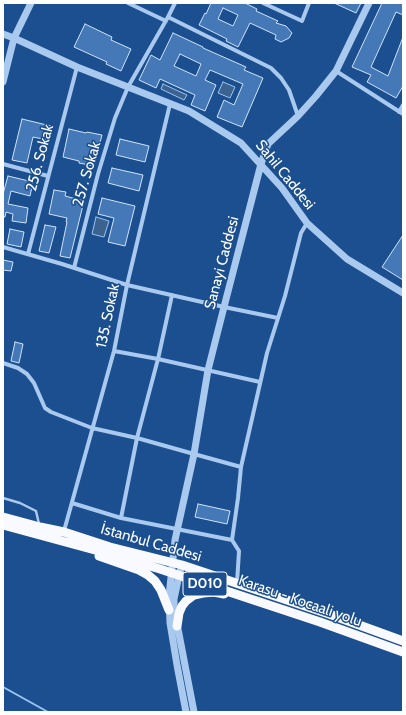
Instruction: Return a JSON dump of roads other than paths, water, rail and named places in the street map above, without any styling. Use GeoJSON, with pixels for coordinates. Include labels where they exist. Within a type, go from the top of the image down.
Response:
{"type":"FeatureCollection","features":[{"type":"Feature","properties":{"kind":"highway","name":"İstanbul Caddesi"},"geometry":{"type":"LineString","coordinates":[[3,517],[64,532],[110,547],[182,565],[329,614],[403,641]]}},
{"type":"Feature","properties":{"kind":"highway","name":"Karasu - Kocaali yolu"},"geometry":{"type":"LineString","coordinates":[[3,525],[106,553],[175,574],[250,598],[403,652]]}},
{"type":"Feature","properties":{"kind":"highway"},"geometry":{"type":"LineString","coordinates":[[55,539],[139,570],[148,575],[155,581],[161,590],[169,610]]}},
{"type":"Feature","properties":{"kind":"highway"},"geometry":{"type":"LineString","coordinates":[[178,626],[179,613],[182,606],[194,595],[214,592],[250,598]]}},
{"type":"Feature","properties":{"kind":"street"},"geometry":{"type":"LineString","coordinates":[[3,82],[14,38],[31,3]]}},
{"type":"Feature","properties":{"kind":"street"},"geometry":{"type":"LineString","coordinates":[[128,3],[167,19],[270,68],[281,78],[289,90],[298,116]]}},
{"type":"Feature","properties":{"kind":"street","name":"257. Sokak"},"geometry":{"type":"LineString","coordinates":[[74,268],[98,174],[115,118],[128,87],[175,3]]}},
{"type":"Feature","properties":{"kind":"street"},"geometry":{"type":"LineString","coordinates":[[263,3],[302,21],[309,3]]}},
{"type":"Feature","properties":{"kind":"street","name":"Sanayi Caddesi"},"geometry":{"type":"LineString","coordinates":[[175,574],[173,563],[178,530],[194,454],[208,370],[261,164],[268,144],[298,116],[336,70],[369,3]]}},
{"type":"Feature","properties":{"kind":"street","name":"Sahil Caddesi"},"geometry":{"type":"LineString","coordinates":[[3,34],[77,67],[189,111],[241,142],[282,188],[307,223],[347,259],[403,293]]}},
{"type":"Feature","properties":{"kind":"street","name":"256. Sokak"},"geometry":{"type":"LineString","coordinates":[[28,254],[77,67]]}},
{"type":"Feature","properties":{"kind":"street"},"geometry":{"type":"LineString","coordinates":[[336,70],[401,113],[403,105]]}},
{"type":"Feature","properties":{"kind":"street","name":"135. Sokak"},"geometry":{"type":"LineString","coordinates":[[64,532],[114,351],[127,285],[170,104]]}},
{"type":"Feature","properties":{"kind":"street"},"geometry":{"type":"LineString","coordinates":[[3,164],[48,176]]}},
{"type":"Feature","properties":{"kind":"street"},"geometry":{"type":"LineString","coordinates":[[237,584],[239,551],[232,540],[238,498],[240,467],[267,353],[285,296],[301,233],[307,223]]}},
{"type":"Feature","properties":{"kind":"street"},"geometry":{"type":"LineString","coordinates":[[3,247],[127,285],[278,318]]}},
{"type":"Feature","properties":{"kind":"street"},"geometry":{"type":"LineString","coordinates":[[121,518],[137,438],[158,359],[172,295]]}},
{"type":"Feature","properties":{"kind":"street"},"geometry":{"type":"LineString","coordinates":[[114,351],[158,359],[260,382]]}},
{"type":"Feature","properties":{"kind":"street"},"geometry":{"type":"LineString","coordinates":[[3,363],[18,368],[27,374],[34,383],[46,408],[50,412],[92,428],[137,438],[240,467]]}},
{"type":"Feature","properties":{"kind":"street"},"geometry":{"type":"LineString","coordinates":[[72,503],[121,518],[232,540]]}},
{"type":"Feature","properties":{"kind":"street"},"geometry":{"type":"LineString","coordinates":[[182,565],[175,574],[169,596],[169,610],[186,712]]}},
{"type":"Feature","properties":{"kind":"street"},"geometry":{"type":"LineString","coordinates":[[175,574],[174,608],[194,712]]}},
{"type":"Feature","properties":{"kind":"lane"},"geometry":{"type":"LineString","coordinates":[[3,498],[20,503],[36,511],[40,527]]}},
{"type":"Feature","properties":{"kind":"water"},"geometry":{"type":"Polygon","coordinates":[[[223,82],[235,87],[230,98],[218,93],[223,82]]]}},
{"type":"Feature","properties":{"kind":"water"},"geometry":{"type":"Polygon","coordinates":[[[163,84],[187,95],[184,100],[161,89],[163,84]]]}},
{"type":"Feature","properties":{"kind":"water"},"geometry":{"type":"Polygon","coordinates":[[[96,217],[109,221],[104,237],[92,234],[96,217]]]}},
{"type":"Feature","properties":{"kind":"waterway"},"geometry":{"type":"LineString","coordinates":[[3,687],[48,712]]}}]}
